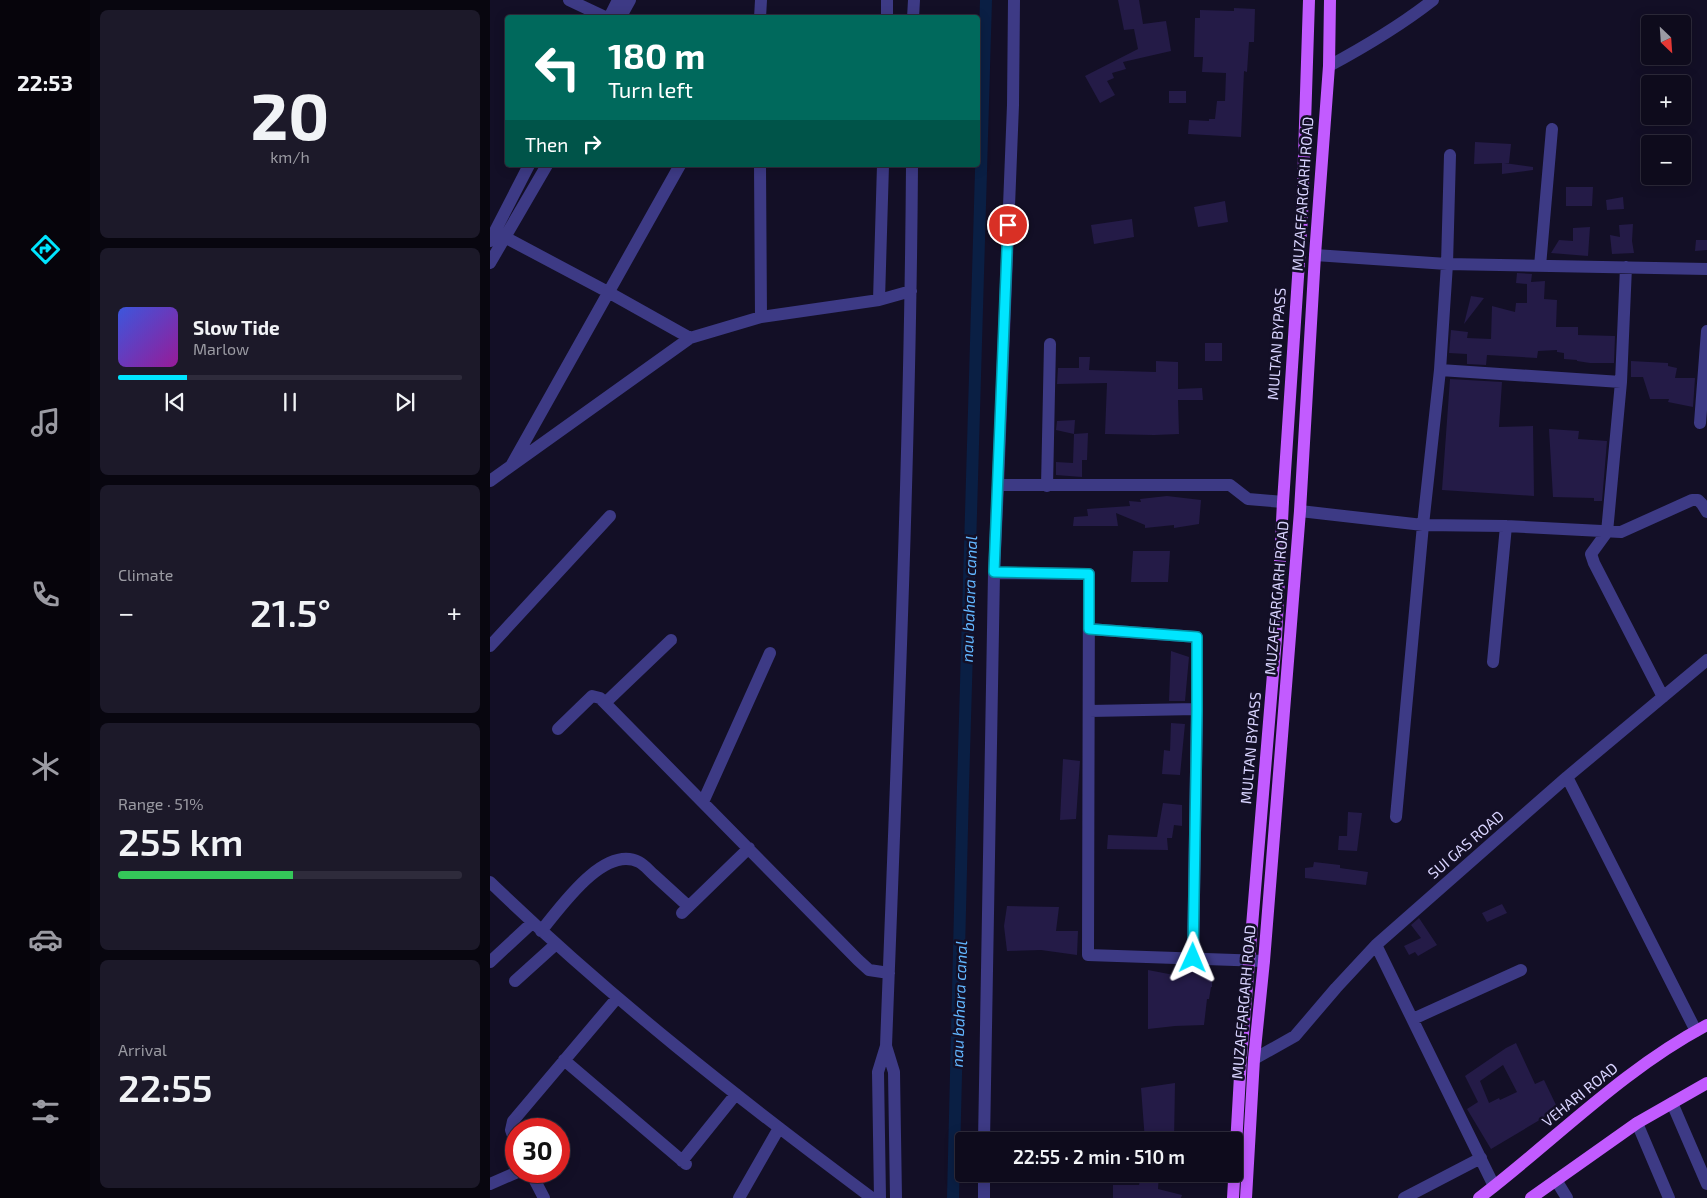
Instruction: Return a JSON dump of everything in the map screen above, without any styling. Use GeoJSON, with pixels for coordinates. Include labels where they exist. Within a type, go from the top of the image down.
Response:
{"type":"FeatureCollection","features":[{"type":"Feature","properties":{"kind":"main road","name":"MULTAN BYPASS"},"geometry":{"type":"LineString","coordinates":[[1233,1198],[1241,1058],[1276,638],[1302,217],[1309,0]]}},
{"type":"Feature","properties":{"kind":"main road","name":"MUZAFFARGARH ROAD"},"geometry":{"type":"LineString","coordinates":[[1246,1198],[1254,1060],[1264,961],[1300,511],[1315,255],[1329,66],[1330,0]]}},
{"type":"Feature","properties":{"kind":"main road","name":"VEHARI ROAD"},"geometry":{"type":"LineString","coordinates":[[1479,1198],[1617,1085],[1675,1042],[1702,1028]]}},
{"type":"Feature","properties":{"kind":"main road"},"geometry":{"type":"LineString","coordinates":[[1531,1198],[1637,1123],[1707,1083]]}},
{"type":"Feature","properties":{"kind":"street"},"geometry":{"type":"LineString","coordinates":[[569,0],[602,15]]}},
{"type":"Feature","properties":{"kind":"street"},"geometry":{"type":"LineString","coordinates":[[610,15],[618,0]]}},
{"type":"Feature","properties":{"kind":"street"},"geometry":{"type":"LineString","coordinates":[[622,15],[630,0]]}},
{"type":"Feature","properties":{"kind":"street"},"geometry":{"type":"LineString","coordinates":[[760,15],[761,0]]}},
{"type":"Feature","properties":{"kind":"street"},"geometry":{"type":"LineString","coordinates":[[887,15],[888,0]]}},
{"type":"Feature","properties":{"kind":"street"},"geometry":{"type":"LineString","coordinates":[[914,0],[914,15]]}},
{"type":"Feature","properties":{"kind":"street"},"geometry":{"type":"LineString","coordinates":[[984,1132],[994,572],[1013,105],[1014,0]]}},
{"type":"Feature","properties":{"kind":"street"},"geometry":{"type":"LineString","coordinates":[[1329,66],[1371,44],[1404,23],[1434,0]]}},
{"type":"Feature","properties":{"kind":"street"},"geometry":{"type":"LineString","coordinates":[[1540,266],[1552,129]]}},
{"type":"Feature","properties":{"kind":"street"},"geometry":{"type":"LineString","coordinates":[[1396,817],[1423,525],[1440,370],[1447,264],[1450,155]]}},
{"type":"Feature","properties":{"kind":"street"},"geometry":{"type":"LineString","coordinates":[[490,263],[497,237],[528,167]]}},
{"type":"Feature","properties":{"kind":"street"},"geometry":{"type":"LineString","coordinates":[[497,237],[546,167]]}},
{"type":"Feature","properties":{"kind":"street"},"geometry":{"type":"LineString","coordinates":[[511,466],[679,167]]}},
{"type":"Feature","properties":{"kind":"street"},"geometry":{"type":"LineString","coordinates":[[760,167],[761,317]]}},
{"type":"Feature","properties":{"kind":"street"},"geometry":{"type":"LineString","coordinates":[[879,300],[883,167]]}},
{"type":"Feature","properties":{"kind":"street"},"geometry":{"type":"LineString","coordinates":[[880,1198],[878,1072],[886,1046],[904,582],[912,167]]}},
{"type":"Feature","properties":{"kind":"street"},"geometry":{"type":"LineString","coordinates":[[497,237],[608,292],[690,338]]}},
{"type":"Feature","properties":{"kind":"street"},"geometry":{"type":"LineString","coordinates":[[1315,255],[1447,264],[1707,269]]}},
{"type":"Feature","properties":{"kind":"street"},"geometry":{"type":"LineString","coordinates":[[1626,266],[1621,382],[1607,532],[1592,554],[1594,563],[1664,697]]}},
{"type":"Feature","properties":{"kind":"street"},"geometry":{"type":"LineString","coordinates":[[490,481],[690,338],[761,317],[879,300],[911,291]]}},
{"type":"Feature","properties":{"kind":"street"},"geometry":{"type":"LineString","coordinates":[[1700,423],[1707,331]]}},
{"type":"Feature","properties":{"kind":"street"},"geometry":{"type":"LineString","coordinates":[[1048,486],[1050,344]]}},
{"type":"Feature","properties":{"kind":"street"},"geometry":{"type":"LineString","coordinates":[[1440,370],[1621,382]]}},
{"type":"Feature","properties":{"kind":"street"},"geometry":{"type":"LineString","coordinates":[[998,485],[1230,485],[1248,499],[1283,502]]}},
{"type":"Feature","properties":{"kind":"street"},"geometry":{"type":"LineString","coordinates":[[1300,511],[1423,525],[1506,526],[1607,532],[1620,532],[1692,500],[1698,500],[1707,512]]}},
{"type":"Feature","properties":{"kind":"street"},"geometry":{"type":"LineString","coordinates":[[490,646],[610,516]]}},
{"type":"Feature","properties":{"kind":"street"},"geometry":{"type":"LineString","coordinates":[[1493,662],[1506,526]]}},
{"type":"Feature","properties":{"kind":"street"},"geometry":{"type":"LineString","coordinates":[[994,572],[1089,574],[1088,955],[1250,959],[1264,961]]}},
{"type":"Feature","properties":{"kind":"street"},"geometry":{"type":"LineString","coordinates":[[1089,629],[1197,637],[1193,958]]}},
{"type":"Feature","properties":{"kind":"street"},"geometry":{"type":"LineString","coordinates":[[605,703],[671,640]]}},
{"type":"Feature","properties":{"kind":"street"},"geometry":{"type":"LineString","coordinates":[[703,802],[770,653]]}},
{"type":"Feature","properties":{"kind":"street","name":"SUI GAS ROAD"},"geometry":{"type":"LineString","coordinates":[[1254,1060],[1296,1036],[1336,988],[1376,945],[1567,777],[1707,660]]}},
{"type":"Feature","properties":{"kind":"street"},"geometry":{"type":"LineString","coordinates":[[558,728],[592,696],[600,698],[858,960],[869,970],[889,973]]}},
{"type":"Feature","properties":{"kind":"street"},"geometry":{"type":"LineString","coordinates":[[1089,711],[1197,710]]}},
{"type":"Feature","properties":{"kind":"street"},"geometry":{"type":"LineString","coordinates":[[1567,777],[1702,1028]]}},
{"type":"Feature","properties":{"kind":"street"},"geometry":{"type":"LineString","coordinates":[[490,962],[536,927],[584,880],[603,867],[620,859],[640,862],[685,909],[748,848]]}},
{"type":"Feature","properties":{"kind":"street"},"geometry":{"type":"LineString","coordinates":[[490,882],[536,927],[617,998],[779,1128],[872,1198]]}},
{"type":"Feature","properties":{"kind":"street"},"geometry":{"type":"LineString","coordinates":[[515,981],[556,944]]}},
{"type":"Feature","properties":{"kind":"street"},"geometry":{"type":"LineString","coordinates":[[1376,945],[1494,1186]]}},
{"type":"Feature","properties":{"kind":"street"},"geometry":{"type":"LineString","coordinates":[[1412,1019],[1521,970]]}},
{"type":"Feature","properties":{"kind":"street"},"geometry":{"type":"LineString","coordinates":[[516,1118],[617,998]]}},
{"type":"Feature","properties":{"kind":"street"},"geometry":{"type":"LineString","coordinates":[[886,1046],[894,1072],[896,1198]]}},
{"type":"Feature","properties":{"kind":"street"},"geometry":{"type":"LineString","coordinates":[[564,1060],[684,1163],[736,1094]]}},
{"type":"Feature","properties":{"kind":"street"},"geometry":{"type":"LineString","coordinates":[[1672,1103],[1707,1184]]}},
{"type":"Feature","properties":{"kind":"street"},"geometry":{"type":"LineString","coordinates":[[1637,1123],[1669,1198]]}},
{"type":"Feature","properties":{"kind":"street"},"geometry":{"type":"LineString","coordinates":[[739,1198],[779,1128]]}},
{"type":"Feature","properties":{"kind":"street"},"geometry":{"type":"LineString","coordinates":[[1404,1198],[1481,1158]]}},
{"type":"Feature","properties":{"kind":"street"},"geometry":{"type":"LineString","coordinates":[[490,1184],[505,1178]]}},
{"type":"Feature","properties":{"kind":"street"},"geometry":{"type":"LineString","coordinates":[[1556,1180],[1567,1198]]}},
{"type":"Feature","properties":{"kind":"street"},"geometry":{"type":"LineString","coordinates":[[984,1182],[984,1198]]}},
{"type":"Feature","properties":{"kind":"street"},"geometry":{"type":"LineString","coordinates":[[536,1183],[544,1198]]}},
{"type":"Feature","properties":{"kind":"building"},"geometry":{"type":"Polygon","coordinates":[[[1118,0],[1139,0],[1143,24],[1166,21],[1171,51],[1123,62],[1126,69],[1112,73],[1114,78],[1107,81],[1115,95],[1100,103],[1085,76],[1138,49],[1134,29],[1124,30],[1118,0]]]}},
{"type":"Feature","properties":{"kind":"building"},"geometry":{"type":"Polygon","coordinates":[[[1234,8],[1255,9],[1254,42],[1249,42],[1247,72],[1244,71],[1241,137],[1188,134],[1189,120],[1209,121],[1209,119],[1215,119],[1217,101],[1225,101],[1226,73],[1202,72],[1203,57],[1194,57],[1195,18],[1200,18],[1200,10],[1234,11],[1234,8]]]}},
{"type":"Feature","properties":{"kind":"building"},"geometry":{"type":"Polygon","coordinates":[[[1169,91],[1186,91],[1186,103],[1169,103],[1169,91]]]}},
{"type":"Feature","properties":{"kind":"building"},"geometry":{"type":"Polygon","coordinates":[[[1475,142],[1511,144],[1509,163],[1504,163],[1533,167],[1533,170],[1502,174],[1502,163],[1474,164],[1475,142]]]}},
{"type":"Feature","properties":{"kind":"building"},"geometry":{"type":"Polygon","coordinates":[[[1566,187],[1593,187],[1592,206],[1566,206],[1566,187]]]}},
{"type":"Feature","properties":{"kind":"building"},"geometry":{"type":"Polygon","coordinates":[[[1623,197],[1624,209],[1607,210],[1606,200],[1623,197]]]}},
{"type":"Feature","properties":{"kind":"building"},"geometry":{"type":"Polygon","coordinates":[[[1225,201],[1228,222],[1198,227],[1194,207],[1225,201]]]}},
{"type":"Feature","properties":{"kind":"building"},"geometry":{"type":"Polygon","coordinates":[[[1132,219],[1134,237],[1094,244],[1091,225],[1132,219]]]}},
{"type":"Feature","properties":{"kind":"building"},"geometry":{"type":"Polygon","coordinates":[[[1633,224],[1632,241],[1634,253],[1612,254],[1610,235],[1620,237],[1619,225],[1633,224]]]}},
{"type":"Feature","properties":{"kind":"building"},"geometry":{"type":"Polygon","coordinates":[[[1590,227],[1588,256],[1551,253],[1559,240],[1573,241],[1573,228],[1590,227]]]}},
{"type":"Feature","properties":{"kind":"building"},"geometry":{"type":"Polygon","coordinates":[[[1696,240],[1707,240],[1707,250],[1695,251],[1696,240]]]}},
{"type":"Feature","properties":{"kind":"building"},"geometry":{"type":"Polygon","coordinates":[[[1517,273],[1532,274],[1531,282],[1545,281],[1544,299],[1557,300],[1556,327],[1578,327],[1578,335],[1615,336],[1614,363],[1590,363],[1564,359],[1564,353],[1557,352],[1557,350],[1538,351],[1537,358],[1487,355],[1486,365],[1467,364],[1467,354],[1449,353],[1451,330],[1468,332],[1467,338],[1491,339],[1492,306],[1515,312],[1516,303],[1527,303],[1527,284],[1516,283],[1517,273]]]}},
{"type":"Feature","properties":{"kind":"building"},"geometry":{"type":"Polygon","coordinates":[[[1471,296],[1484,298],[1464,324],[1471,296]]]}},
{"type":"Feature","properties":{"kind":"building"},"geometry":{"type":"Polygon","coordinates":[[[1205,343],[1222,343],[1222,361],[1205,361],[1205,343]]]}},
{"type":"Feature","properties":{"kind":"building"},"geometry":{"type":"Polygon","coordinates":[[[1079,357],[1090,357],[1089,370],[1156,372],[1156,361],[1178,362],[1178,389],[1202,388],[1203,400],[1178,400],[1179,434],[1105,434],[1107,383],[1057,384],[1058,368],[1079,368],[1079,357]]]}},
{"type":"Feature","properties":{"kind":"building"},"geometry":{"type":"Polygon","coordinates":[[[1631,361],[1668,363],[1668,366],[1677,368],[1675,378],[1695,378],[1693,407],[1668,402],[1669,399],[1650,399],[1643,377],[1631,377],[1631,361]]]}},
{"type":"Feature","properties":{"kind":"building"},"geometry":{"type":"Polygon","coordinates":[[[1450,379],[1502,382],[1499,427],[1533,426],[1534,496],[1442,490],[1450,379]]]}},
{"type":"Feature","properties":{"kind":"building"},"geometry":{"type":"Polygon","coordinates":[[[1075,420],[1074,434],[1056,430],[1057,421],[1075,420]]]}},
{"type":"Feature","properties":{"kind":"building"},"geometry":{"type":"Polygon","coordinates":[[[1549,429],[1579,431],[1578,439],[1607,441],[1602,501],[1594,501],[1594,498],[1553,497],[1549,429]]]}},
{"type":"Feature","properties":{"kind":"building"},"geometry":{"type":"Polygon","coordinates":[[[1088,433],[1087,460],[1082,460],[1082,477],[1056,475],[1056,462],[1073,463],[1074,434],[1088,433]]]}},
{"type":"Feature","properties":{"kind":"building"},"geometry":{"type":"Polygon","coordinates":[[[1167,496],[1201,500],[1199,524],[1174,528],[1174,525],[1145,528],[1145,525],[1116,513],[1118,526],[1073,526],[1074,517],[1088,516],[1087,509],[1130,506],[1129,501],[1141,502],[1140,499],[1167,496]]]}},
{"type":"Feature","properties":{"kind":"building"},"geometry":{"type":"Polygon","coordinates":[[[1133,551],[1170,551],[1168,582],[1131,582],[1133,551]]]}},
{"type":"Feature","properties":{"kind":"building"},"geometry":{"type":"Polygon","coordinates":[[[1171,651],[1189,657],[1185,701],[1169,701],[1171,651]]]}},
{"type":"Feature","properties":{"kind":"building"},"geometry":{"type":"Polygon","coordinates":[[[1171,723],[1185,724],[1180,775],[1162,774],[1164,750],[1170,751],[1171,723]]]}},
{"type":"Feature","properties":{"kind":"building"},"geometry":{"type":"Polygon","coordinates":[[[1063,759],[1080,761],[1076,819],[1060,820],[1063,759]]]}},
{"type":"Feature","properties":{"kind":"building"},"geometry":{"type":"Polygon","coordinates":[[[1163,803],[1182,805],[1182,826],[1174,825],[1172,838],[1167,838],[1168,850],[1107,849],[1108,835],[1157,837],[1163,803]]]}},
{"type":"Feature","properties":{"kind":"building"},"geometry":{"type":"Polygon","coordinates":[[[1348,812],[1362,813],[1357,851],[1338,850],[1339,836],[1347,836],[1348,812]]]}},
{"type":"Feature","properties":{"kind":"building"},"geometry":{"type":"Polygon","coordinates":[[[1314,862],[1340,865],[1340,868],[1368,872],[1366,885],[1305,878],[1305,868],[1313,867],[1314,862]]]}},
{"type":"Feature","properties":{"kind":"building"},"geometry":{"type":"Polygon","coordinates":[[[1502,904],[1507,913],[1487,922],[1482,913],[1502,904]]]}},
{"type":"Feature","properties":{"kind":"building"},"geometry":{"type":"Polygon","coordinates":[[[1007,906],[1059,907],[1056,931],[1078,931],[1077,955],[1041,950],[1007,951],[1004,926],[1007,906]]]}},
{"type":"Feature","properties":{"kind":"building"},"geometry":{"type":"Polygon","coordinates":[[[1419,918],[1437,945],[1418,956],[1415,952],[1409,955],[1404,946],[1421,938],[1411,925],[1419,918]]]}},
{"type":"Feature","properties":{"kind":"building"},"geometry":{"type":"Polygon","coordinates":[[[1174,967],[1212,972],[1212,987],[1209,999],[1207,999],[1204,1025],[1148,1029],[1148,970],[1174,975],[1174,967]]]}},
{"type":"Feature","properties":{"kind":"building"},"geometry":{"type":"Polygon","coordinates":[[[1516,1043],[1535,1084],[1544,1080],[1557,1107],[1543,1118],[1491,1149],[1467,1109],[1478,1102],[1465,1076],[1516,1043]],[[1503,1065],[1480,1081],[1489,1103],[1517,1092],[1503,1065]]]}},
{"type":"Feature","properties":{"kind":"building"},"geometry":{"type":"Polygon","coordinates":[[[1175,1083],[1174,1132],[1144,1132],[1141,1088],[1175,1083]]]}},
{"type":"Feature","properties":{"kind":"building"},"geometry":{"type":"Polygon","coordinates":[[[1140,1182],[1158,1182],[1158,1189],[1182,1195],[1181,1198],[1113,1198],[1113,1185],[1139,1185],[1140,1182]]]}},
{"type":"Feature","properties":{"kind":"waterway","name":"nau bahara canal"},"geometry":{"type":"LineString","coordinates":[[953,1198],[986,0]]}},
{"type":"Feature","properties":{"kind":"route"},"geometry":{"type":"LineString","coordinates":[[1008,225],[994,572],[1089,574],[1089,629],[1197,637],[1193,958]]}}]}
